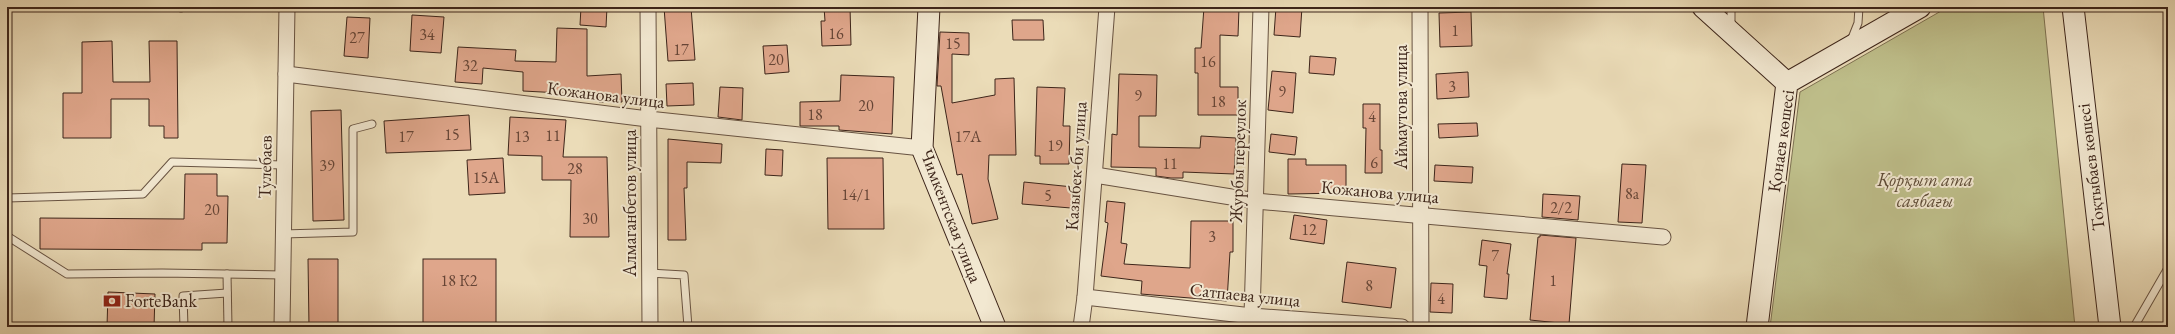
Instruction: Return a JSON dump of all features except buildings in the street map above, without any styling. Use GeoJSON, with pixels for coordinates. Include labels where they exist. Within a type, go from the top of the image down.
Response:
{"type":"FeatureCollection","features":[{"type":"Feature","properties":{"kind":"street","name":"Тулебаев"},"geometry":{"type":"LineString","coordinates":[[282,327],[287,7]]}},
{"type":"Feature","properties":{"kind":"street","name":"Алмаганбетов улица"},"geometry":{"type":"LineString","coordinates":[[648,7],[650,327]]}},
{"type":"Feature","properties":{"kind":"street","name":"Чимкентская улица"},"geometry":{"type":"LineString","coordinates":[[929,7],[922,148],[995,327]]}},
{"type":"Feature","properties":{"kind":"street","name":"Казыбек-би улица"},"geometry":{"type":"LineString","coordinates":[[1082,324],[1095,175],[1107,7]]}},
{"type":"Feature","properties":{"kind":"street","name":"Журбы переулок"},"geometry":{"type":"LineString","coordinates":[[1252,316],[1261,7]]}},
{"type":"Feature","properties":{"kind":"street","name":"Аймаутова улица"},"geometry":{"type":"LineString","coordinates":[[1420,7],[1420,327]]}},
{"type":"Feature","properties":{"kind":"street"},"geometry":{"type":"LineString","coordinates":[[1703,7],[1786,83]]}},
{"type":"Feature","properties":{"kind":"street","name":"Қонаев көшесі"},"geometry":{"type":"LineString","coordinates":[[1757,327],[1786,83],[1920,7]]}},
{"type":"Feature","properties":{"kind":"street","name":"Тоқтыбаев көшесі"},"geometry":{"type":"LineString","coordinates":[[2073,7],[2110,327]]}},
{"type":"Feature","properties":{"kind":"street","name":"Кожанова улица"},"geometry":{"type":"LineString","coordinates":[[286,74],[648,120],[922,148]]}},
{"type":"Feature","properties":{"kind":"street","name":"Кожанова улица"},"geometry":{"type":"LineString","coordinates":[[1095,175],[1256,201],[1420,214],[1663,238]]}},
{"type":"Feature","properties":{"kind":"street","name":"Сатпаева улица"},"geometry":{"type":"LineString","coordinates":[[1085,296],[1252,316],[1289,323],[1402,327]]}},
{"type":"Feature","properties":{"kind":"lane"},"geometry":{"type":"LineString","coordinates":[[1731,7],[1732,33]]}},
{"type":"Feature","properties":{"kind":"lane"},"geometry":{"type":"LineString","coordinates":[[1842,51],[1856,33],[1859,7]]}},
{"type":"Feature","properties":{"kind":"lane"},"geometry":{"type":"LineString","coordinates":[[283,234],[353,232],[353,130],[372,124]]}},
{"type":"Feature","properties":{"kind":"lane"},"geometry":{"type":"LineString","coordinates":[[7,198],[142,194],[172,162],[284,165]]}},
{"type":"Feature","properties":{"kind":"lane"},"geometry":{"type":"LineString","coordinates":[[7,236],[67,274],[283,275]]}},
{"type":"Feature","properties":{"kind":"lane"},"geometry":{"type":"LineString","coordinates":[[2134,327],[2168,268]]}},
{"type":"Feature","properties":{"kind":"lane"},"geometry":{"type":"LineString","coordinates":[[649,273],[684,275],[688,327]]}},
{"type":"Feature","properties":{"kind":"lane"},"geometry":{"type":"LineString","coordinates":[[227,274],[228,327]]}},
{"type":"Feature","properties":{"kind":"lane"},"geometry":{"type":"LineString","coordinates":[[184,327],[183,296],[227,293]]}},
{"type":"Feature","properties":{"kind":"green space","name":"Қорқыт ата саябағы"},"geometry":{"type":"Polygon","coordinates":[[[1948,7],[2043,7],[2075,327],[1770,327],[1800,92],[1948,7]]]}},
{"type":"Feature","properties":{"kind":"place","name":"ForteBank"},"geometry":{"type":"Point","coordinates":[112,301]}}]}
